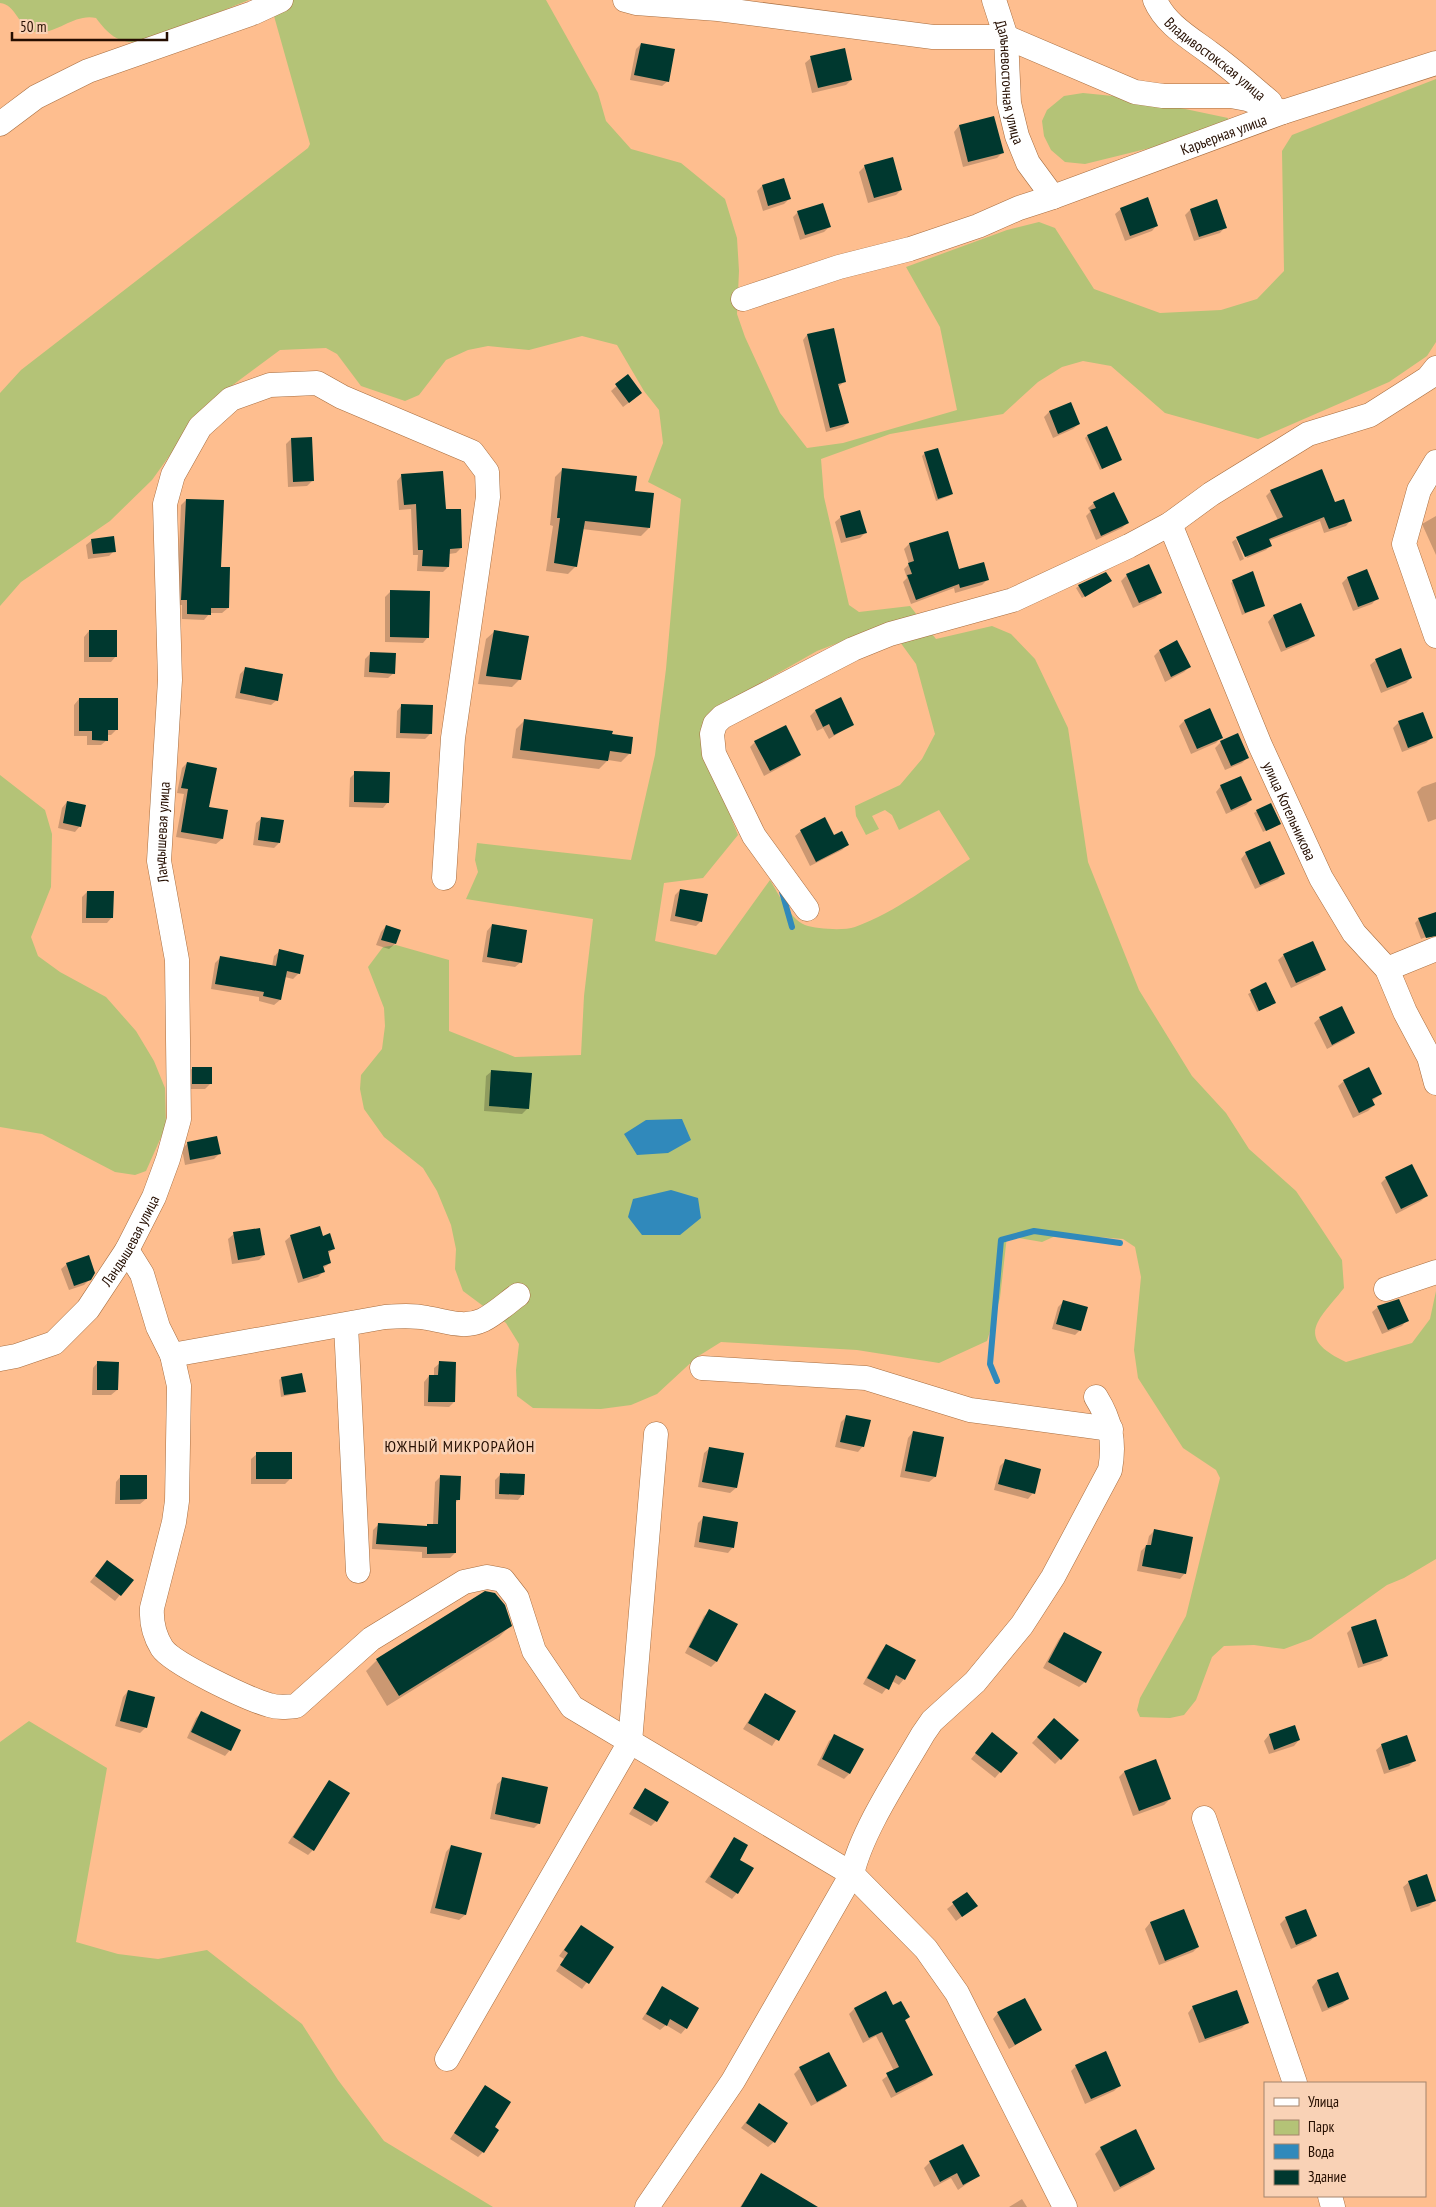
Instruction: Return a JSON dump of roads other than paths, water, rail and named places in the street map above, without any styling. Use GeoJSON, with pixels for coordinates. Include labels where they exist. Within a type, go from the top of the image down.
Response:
{"type":"FeatureCollection","features":[{"type":"Feature","properties":{"kind":"street"},"geometry":{"type":"LineString","coordinates":[[0,124],[36,96],[88,71],[253,13],[281,0]]}},
{"type":"Feature","properties":{"kind":"street"},"geometry":{"type":"LineString","coordinates":[[625,0],[636,3],[717,4],[933,37],[1006,37],[1135,92],[1163,96],[1231,96],[1247,99],[1283,112]]}},
{"type":"Feature","properties":{"kind":"street","name":"Дальневосточная улица"},"geometry":{"type":"LineString","coordinates":[[994,0],[1006,37],[1010,103],[1017,136],[1028,163],[1052,197]]}},
{"type":"Feature","properties":{"kind":"street","name":"Владивостокская улица"},"geometry":{"type":"LineString","coordinates":[[1155,0],[1159,10],[1184,35],[1211,53],[1283,112]]}},
{"type":"Feature","properties":{"kind":"street","name":"Карьерная улица"},"geometry":{"type":"LineString","coordinates":[[743,299],[839,267],[910,250],[978,226],[1019,208],[1283,112],[1436,63]]}},
{"type":"Feature","properties":{"kind":"street"},"geometry":{"type":"LineString","coordinates":[[807,909],[754,836],[714,754],[712,734],[715,724],[722,717],[854,649],[890,634],[1013,600],[1129,546],[1170,524],[1211,494],[1308,434],[1370,415],[1428,378],[1436,368]]}},
{"type":"Feature","properties":{"kind":"street","name":"Ландышевая улица"},"geometry":{"type":"LineString","coordinates":[[0,1359],[16,1356],[54,1343],[88,1309],[127,1250],[154,1197],[168,1159],[179,1118],[177,960],[159,861],[170,680],[164,537],[165,504],[172,475],[200,427],[231,399],[270,385],[317,383],[342,397],[472,452],[486,472],[488,497],[453,738],[444,878]]}},
{"type":"Feature","properties":{"kind":"street"},"geometry":{"type":"LineString","coordinates":[[1436,462],[1418,490],[1404,544],[1436,636]]}},
{"type":"Feature","properties":{"kind":"street","name":"улица Котельникова"},"geometry":{"type":"LineString","coordinates":[[1170,524],[1260,745],[1321,878],[1354,932],[1387,969],[1405,1012],[1429,1058],[1436,1083]]}},
{"type":"Feature","properties":{"kind":"street"},"geometry":{"type":"LineString","coordinates":[[1387,969],[1436,949]]}},
{"type":"Feature","properties":{"kind":"street"},"geometry":{"type":"LineString","coordinates":[[127,1250],[142,1274],[158,1327],[172,1355],[179,1386],[177,1501],[174,1522],[152,1608],[151,1623],[163,1649],[174,1659],[270,1706],[296,1706],[371,1639],[464,1582],[487,1577],[503,1580],[517,1598],[534,1651],[572,1707],[852,1874],[926,1949],[956,1993],[1064,2207]]}},
{"type":"Feature","properties":{"kind":"street"},"geometry":{"type":"LineString","coordinates":[[1386,1289],[1436,1272]]}},
{"type":"Feature","properties":{"kind":"street"},"geometry":{"type":"LineString","coordinates":[[172,1355],[385,1317],[407,1315],[428,1318],[447,1324],[466,1325],[484,1320],[518,1296]]}},
{"type":"Feature","properties":{"kind":"street"},"geometry":{"type":"LineString","coordinates":[[346,1325],[358,1571]]}},
{"type":"Feature","properties":{"kind":"street"},"geometry":{"type":"LineString","coordinates":[[702,1368],[866,1378],[970,1410],[1111,1429]]}},
{"type":"Feature","properties":{"kind":"street"},"geometry":{"type":"LineString","coordinates":[[647,2207],[733,2081],[852,1874],[855,1859],[865,1837],[923,1734],[932,1721],[975,1682],[1022,1625],[1053,1577],[1110,1470],[1114,1451],[1111,1429],[1105,1411],[1096,1397]]}},
{"type":"Feature","properties":{"kind":"street"},"geometry":{"type":"LineString","coordinates":[[447,2058],[630,1742],[656,1434]]}},
{"type":"Feature","properties":{"kind":"street"},"geometry":{"type":"LineString","coordinates":[[1204,1818],[1295,2082]]}},
{"type":"Feature","properties":{"kind":"water"},"geometry":{"type":"Polygon","coordinates":[[[682,1119],[691,1140],[668,1153],[637,1155],[624,1134],[646,1120],[682,1119]]]}},
{"type":"Feature","properties":{"kind":"water"},"geometry":{"type":"Polygon","coordinates":[[[671,1190],[698,1198],[701,1218],[680,1235],[642,1235],[628,1217],[633,1199],[671,1190]]]}},
{"type":"Feature","properties":{"kind":"waterway"},"geometry":{"type":"LineString","coordinates":[[782,892],[792,927]]}},
{"type":"Feature","properties":{"kind":"waterway"},"geometry":{"type":"LineString","coordinates":[[997,1381],[990,1364],[1001,1240],[1034,1231],[1120,1243]]}},
{"type":"Feature","properties":{"kind":"district","name":"ЮЖНЫЙ МИКРОРАЙОН"},"geometry":{"type":"Point","coordinates":[460,1446]}}]}
